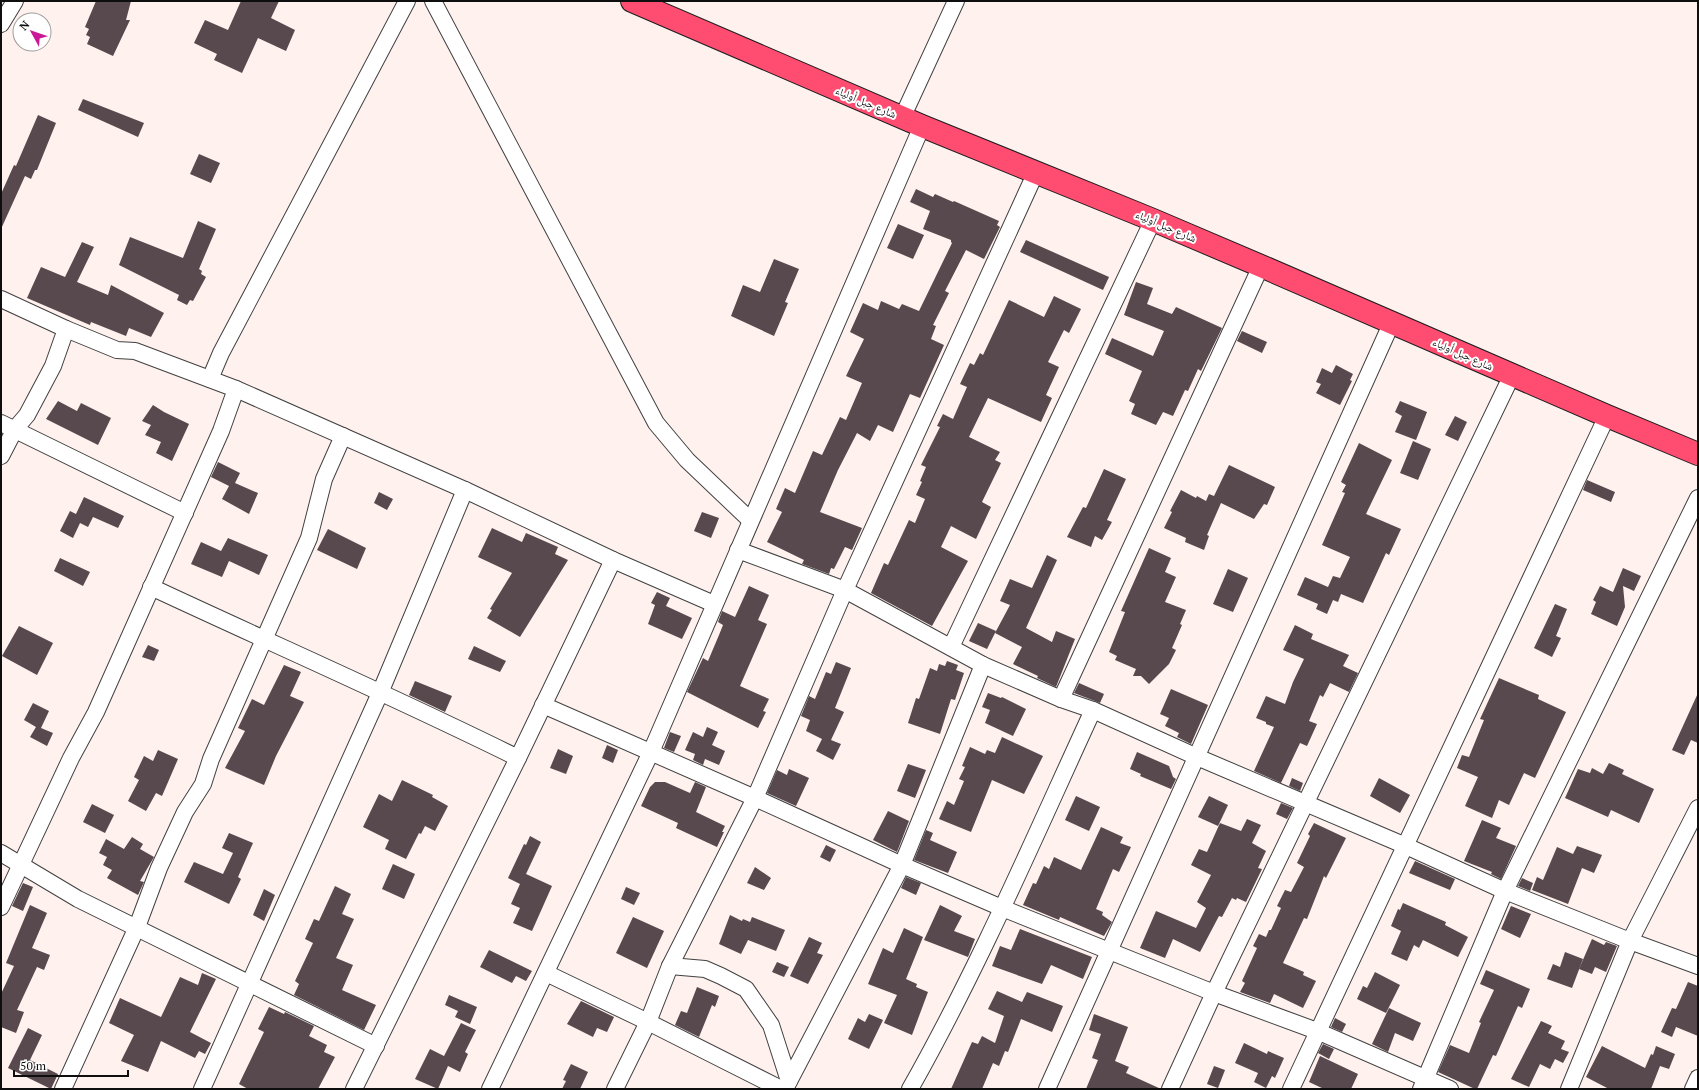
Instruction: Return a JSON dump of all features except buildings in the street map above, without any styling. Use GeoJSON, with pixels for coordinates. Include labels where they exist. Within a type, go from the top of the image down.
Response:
{"type":"FeatureCollection","features":[{"type":"Feature","properties":{"kind":"highway","name":"شارع جبل أولياء"},"geometry":{"type":"LineString","coordinates":[[632,1],[902,118],[1262,266],[1512,376],[1698,454]]}},
{"type":"Feature","properties":{"kind":"street"},"geometry":{"type":"LineString","coordinates":[[1,24],[15,1]]}},
{"type":"Feature","properties":{"kind":"street"},"geometry":{"type":"LineString","coordinates":[[210,379],[221,353],[407,1]]}},
{"type":"Feature","properties":{"kind":"street"},"geometry":{"type":"LineString","coordinates":[[433,1],[656,423],[687,460],[750,520]]}},
{"type":"Feature","properties":{"kind":"street"},"geometry":{"type":"LineString","coordinates":[[902,118],[956,1]]}},
{"type":"Feature","properties":{"kind":"street"},"geometry":{"type":"LineString","coordinates":[[490,1089],[651,752],[750,520],[922,126]]}},
{"type":"Feature","properties":{"kind":"street"},"geometry":{"type":"LineString","coordinates":[[615,1089],[648,1022],[670,966],[755,798],[845,590],[1036,172]]}},
{"type":"Feature","properties":{"kind":"street"},"geometry":{"type":"LineString","coordinates":[[951,647],[1153,220]]}},
{"type":"Feature","properties":{"kind":"street"},"geometry":{"type":"LineString","coordinates":[[1060,699],[1262,266]]}},
{"type":"Feature","properties":{"kind":"street"},"geometry":{"type":"LineString","coordinates":[[1,299],[66,329],[117,350],[135,351],[236,389],[465,490],[613,560],[714,604]]}},
{"type":"Feature","properties":{"kind":"street"},"geometry":{"type":"LineString","coordinates":[[1047,1089],[1392,322]]}},
{"type":"Feature","properties":{"kind":"street"},"geometry":{"type":"LineString","coordinates":[[1,456],[8,426],[27,415],[53,366],[66,329]]}},
{"type":"Feature","properties":{"kind":"street"},"geometry":{"type":"LineString","coordinates":[[1170,1089],[1214,993],[1512,376]]}},
{"type":"Feature","properties":{"kind":"street"},"geometry":{"type":"LineString","coordinates":[[1,907],[71,758],[96,712],[221,431],[236,389]]}},
{"type":"Feature","properties":{"kind":"street"},"geometry":{"type":"LineString","coordinates":[[1291,1089],[1607,416]]}},
{"type":"Feature","properties":{"kind":"street"},"geometry":{"type":"LineString","coordinates":[[8,426],[185,513]]}},
{"type":"Feature","properties":{"kind":"street"},"geometry":{"type":"LineString","coordinates":[[63,1089],[137,927],[159,868],[185,812],[203,784],[211,759],[309,538],[324,479],[343,436]]}},
{"type":"Feature","properties":{"kind":"street"},"geometry":{"type":"LineString","coordinates":[[202,1089],[251,984],[380,693],[465,490]]}},
{"type":"Feature","properties":{"kind":"street"},"geometry":{"type":"LineString","coordinates":[[1423,1084],[1505,891],[1698,498]]}},
{"type":"Feature","properties":{"kind":"street"},"geometry":{"type":"LineString","coordinates":[[738,550],[845,590],[983,665],[1060,699],[1093,710],[1197,757],[1406,846],[1505,891],[1630,941],[1698,966]]}},
{"type":"Feature","properties":{"kind":"street"},"geometry":{"type":"LineString","coordinates":[[354,1089],[518,758],[613,560]]}},
{"type":"Feature","properties":{"kind":"street"},"geometry":{"type":"LineString","coordinates":[[151,587],[263,640],[322,665],[439,719],[518,758]]}},
{"type":"Feature","properties":{"kind":"street"},"geometry":{"type":"LineString","coordinates":[[785,1086],[902,865],[983,665]]}},
{"type":"Feature","properties":{"kind":"street"},"geometry":{"type":"LineString","coordinates":[[543,705],[1002,908],[1214,993],[1317,1031],[1423,1084],[1450,1089]]}},
{"type":"Feature","properties":{"kind":"street"},"geometry":{"type":"LineString","coordinates":[[910,1089],[942,1032],[1002,908],[1093,710]]}},
{"type":"Feature","properties":{"kind":"street"},"geometry":{"type":"LineString","coordinates":[[1570,1089],[1630,941],[1698,808]]}},
{"type":"Feature","properties":{"kind":"street"},"geometry":{"type":"LineString","coordinates":[[1,853],[78,899],[376,1046]]}},
{"type":"Feature","properties":{"kind":"street"},"geometry":{"type":"LineString","coordinates":[[670,966],[705,969],[746,989],[770,1025],[785,1086]]}},
{"type":"Feature","properties":{"kind":"street"},"geometry":{"type":"LineString","coordinates":[[546,973],[785,1086]]}},
{"type":"Feature","properties":{"kind":"street"},"geometry":{"type":"LineString","coordinates":[[1693,1089],[1698,1078]]}}]}
